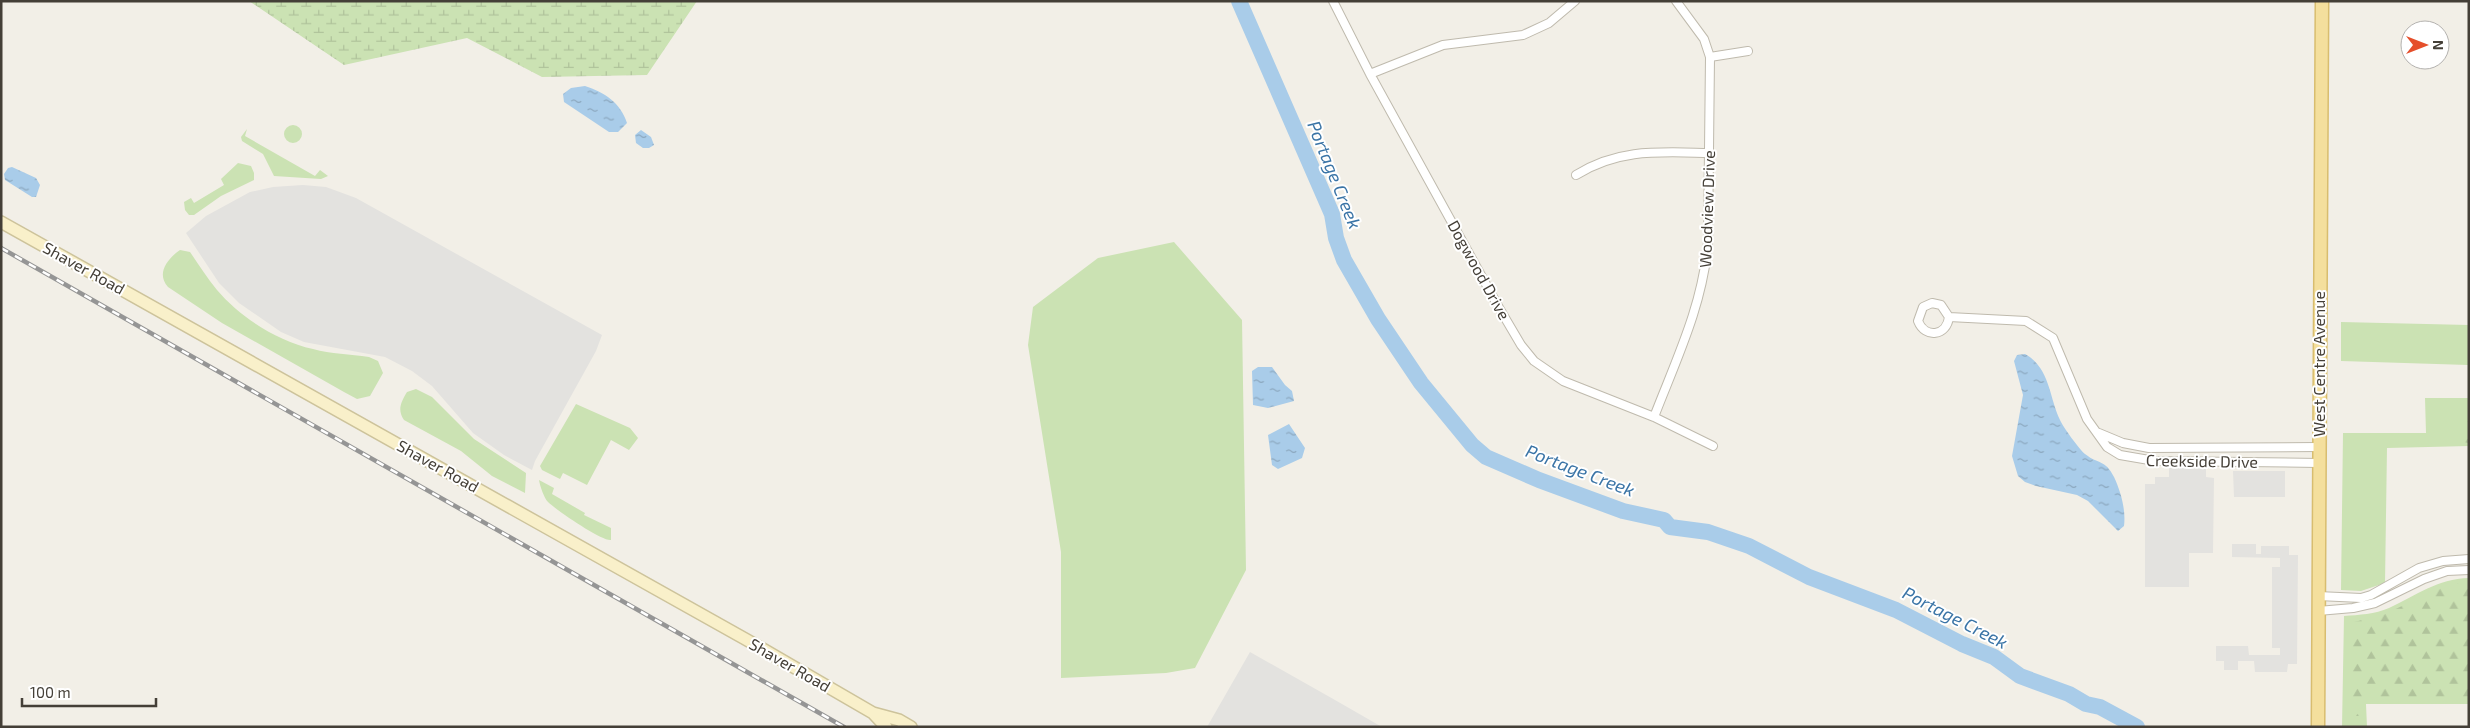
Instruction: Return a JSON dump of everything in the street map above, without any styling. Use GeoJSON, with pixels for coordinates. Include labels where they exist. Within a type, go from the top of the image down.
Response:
{"type":"FeatureCollection","features":[{"type":"Feature","properties":{"kind":"main road","name":"West Centre Avenue"},"geometry":{"type":"LineString","coordinates":[[2318,727],[2322,1]]}},
{"type":"Feature","properties":{"kind":"main road","name":"Shaver Road"},"geometry":{"type":"LineString","coordinates":[[1,222],[747,640],[873,713],[899,720],[912,727]]}},
{"type":"Feature","properties":{"kind":"main road","name":"Shaver Road"},"geometry":{"type":"LineString","coordinates":[[873,713],[886,727]]}},
{"type":"Feature","properties":{"kind":"street","name":"Dogwood Drive"},"geometry":{"type":"LineString","coordinates":[[1333,1],[1370,74],[1498,306],[1521,345],[1534,361],[1563,381],[1654,417],[1713,446]]}},
{"type":"Feature","properties":{"kind":"street"},"geometry":{"type":"LineString","coordinates":[[1370,74],[1444,45],[1523,34],[1549,23],[1575,1]]}},
{"type":"Feature","properties":{"kind":"street","name":"Woodview Drive"},"geometry":{"type":"LineString","coordinates":[[1654,417],[1697,307],[1703,282],[1708,242],[1710,57],[1704,39],[1676,1]]}},
{"type":"Feature","properties":{"kind":"street"},"geometry":{"type":"LineString","coordinates":[[1710,57],[1748,51]]}},
{"type":"Feature","properties":{"kind":"street"},"geometry":{"type":"LineString","coordinates":[[1576,175],[1595,163],[1628,154],[1709,153]]}},
{"type":"Feature","properties":{"kind":"street"},"geometry":{"type":"LineString","coordinates":[[1932,303],[1945,308],[1949,317],[1946,327],[1938,333],[1928,332],[1918,321],[1923,307],[1932,303]]}},
{"type":"Feature","properties":{"kind":"street","name":"Creekside Drive"},"geometry":{"type":"LineString","coordinates":[[1949,317],[2026,321],[2053,338],[2087,419],[2107,446],[2120,455],[2135,459],[2160,461],[2319,463]]}},
{"type":"Feature","properties":{"kind":"street","name":"Creekside Drive"},"geometry":{"type":"LineString","coordinates":[[2096,432],[2123,444],[2161,448],[2319,447]]}},
{"type":"Feature","properties":{"kind":"street"},"geometry":{"type":"LineString","coordinates":[[2160,461],[2161,448]]}},
{"type":"Feature","properties":{"kind":"street"},"geometry":{"type":"LineString","coordinates":[[2225,448],[2225,462]]}},
{"type":"Feature","properties":{"kind":"street"},"geometry":{"type":"LineString","coordinates":[[2318,596],[2361,598],[2371,595],[2407,574],[2433,564],[2443,561],[2469,559]]}},
{"type":"Feature","properties":{"kind":"street"},"geometry":{"type":"LineString","coordinates":[[2433,564],[2436,575]]}},
{"type":"Feature","properties":{"kind":"street"},"geometry":{"type":"LineString","coordinates":[[2318,611],[2354,608],[2375,603],[2395,595],[2410,585],[2447,571],[2469,570]]}},
{"type":"Feature","properties":{"kind":"green space"},"geometry":{"type":"Polygon","coordinates":[[[249,1],[697,1],[647,75],[542,77],[467,38],[344,65],[249,1]]]}},
{"type":"Feature","properties":{"kind":"green space"},"geometry":{"type":"Polygon","coordinates":[[[293,125],[299,128],[302,134],[299,140],[293,143],[287,140],[284,134],[287,128],[293,125]]]}},
{"type":"Feature","properties":{"kind":"green space"},"geometry":{"type":"Polygon","coordinates":[[[247,129],[245,136],[315,176],[320,170],[328,176],[321,179],[274,176],[263,154],[242,141],[241,137],[247,129]]]}},
{"type":"Feature","properties":{"kind":"green space"},"geometry":{"type":"Polygon","coordinates":[[[238,163],[251,166],[254,180],[221,196],[194,215],[189,215],[185,210],[184,202],[191,198],[194,203],[224,185],[221,179],[238,163]]]}},
{"type":"Feature","properties":{"kind":"green space"},"geometry":{"type":"Polygon","coordinates":[[[1174,242],[1242,320],[1246,570],[1195,668],[1166,673],[1061,678],[1061,552],[1028,345],[1033,307],[1098,258],[1174,242]]]}},
{"type":"Feature","properties":{"kind":"green space"},"geometry":{"type":"Polygon","coordinates":[[[180,250],[190,252],[206,276],[226,300],[260,327],[299,345],[334,353],[369,357],[378,361],[383,373],[370,396],[357,399],[344,392],[222,323],[168,287],[163,277],[163,272],[167,262],[180,250]]]}},
{"type":"Feature","properties":{"kind":"green space"},"geometry":{"type":"Polygon","coordinates":[[[2341,322],[2469,325],[2469,376],[2468,365],[2341,361],[2341,322]]]}},
{"type":"Feature","properties":{"kind":"green space"},"geometry":{"type":"Polygon","coordinates":[[[416,389],[432,397],[474,439],[526,473],[525,493],[492,476],[461,451],[404,420],[400,409],[402,403],[407,392],[416,389]]]}},
{"type":"Feature","properties":{"kind":"green space"},"geometry":{"type":"Polygon","coordinates":[[[2425,398],[2469,398],[2469,446],[2387,448],[2385,583],[2361,591],[2341,590],[2343,433],[2426,433],[2425,398]]]}},
{"type":"Feature","properties":{"kind":"green space"},"geometry":{"type":"Polygon","coordinates":[[[576,404],[630,428],[638,438],[629,450],[611,440],[587,485],[563,473],[560,479],[542,470],[540,466],[576,404]]]}},
{"type":"Feature","properties":{"kind":"green space"},"geometry":{"type":"Polygon","coordinates":[[[2469,420],[2468,443],[2458,436],[2462,426],[2469,420]]]}},
{"type":"Feature","properties":{"kind":"green space"},"geometry":{"type":"Polygon","coordinates":[[[539,480],[554,488],[552,494],[585,513],[584,515],[611,528],[611,540],[590,531],[548,502],[541,489],[539,480]]]}},
{"type":"Feature","properties":{"kind":"green space"},"geometry":{"type":"Polygon","coordinates":[[[2469,578],[2469,704],[2366,704],[2367,727],[2342,727],[2344,616],[2384,610],[2428,588],[2447,581],[2469,578]]]}},
{"type":"Feature","properties":{"kind":"green space"},"geometry":{"type":"Polygon","coordinates":[[[2469,582],[2469,699],[2370,698],[2363,702],[2361,716],[2353,716],[2347,704],[2350,690],[2349,675],[2354,657],[2349,636],[2354,622],[2383,615],[2444,586],[2469,582]]]}},
{"type":"Feature","properties":{"kind":"shaded area"},"geometry":{"type":"Polygon","coordinates":[[[303,185],[326,187],[356,198],[602,335],[596,351],[535,461],[532,470],[504,455],[473,433],[432,386],[412,371],[385,357],[304,342],[281,332],[239,303],[219,283],[186,233],[206,216],[250,192],[273,187],[303,185]]]}},
{"type":"Feature","properties":{"kind":"shaded area"},"geometry":{"type":"Polygon","coordinates":[[[2169,468],[2206,468],[2206,477],[2214,478],[2213,553],[2189,553],[2189,587],[2145,587],[2145,484],[2155,484],[2155,477],[2169,477],[2169,468]]]}},
{"type":"Feature","properties":{"kind":"shaded area"},"geometry":{"type":"Polygon","coordinates":[[[2233,471],[2285,471],[2285,497],[2234,497],[2233,471]]]}},
{"type":"Feature","properties":{"kind":"shaded area"},"geometry":{"type":"Polygon","coordinates":[[[2232,544],[2256,544],[2256,554],[2261,554],[2261,546],[2289,546],[2289,555],[2298,555],[2297,664],[2288,664],[2287,672],[2255,672],[2254,661],[2238,661],[2238,670],[2224,670],[2224,661],[2216,661],[2216,646],[2248,646],[2249,655],[2280,655],[2280,648],[2272,648],[2272,567],[2280,567],[2280,558],[2232,557],[2232,544]]]}},
{"type":"Feature","properties":{"kind":"shaded area"},"geometry":{"type":"Polygon","coordinates":[[[1250,652],[1335,700],[1382,727],[1207,727],[1250,652]]]}},
{"type":"Feature","properties":{"kind":"water"},"geometry":{"type":"Polygon","coordinates":[[[585,86],[599,91],[611,99],[621,110],[627,123],[618,132],[609,132],[564,102],[563,94],[571,88],[585,86]]]}},
{"type":"Feature","properties":{"kind":"water"},"geometry":{"type":"Polygon","coordinates":[[[641,130],[651,137],[654,145],[649,148],[643,148],[636,143],[635,135],[641,130]]]}},
{"type":"Feature","properties":{"kind":"water"},"geometry":{"type":"Polygon","coordinates":[[[12,167],[36,178],[40,185],[36,197],[32,197],[5,180],[4,174],[8,168],[12,167]]]}},
{"type":"Feature","properties":{"kind":"water"},"geometry":{"type":"Polygon","coordinates":[[[2025,354],[2033,360],[2044,375],[2064,428],[2085,454],[2105,465],[2111,471],[2124,507],[2124,526],[2118,531],[2088,501],[2077,495],[2036,486],[2025,482],[2018,476],[2012,456],[2023,395],[2014,361],[2017,355],[2025,354]]]}},
{"type":"Feature","properties":{"kind":"water"},"geometry":{"type":"Polygon","coordinates":[[[1258,367],[1272,367],[1285,385],[1292,391],[1294,401],[1268,408],[1253,405],[1252,371],[1258,367]]]}},
{"type":"Feature","properties":{"kind":"water"},"geometry":{"type":"Polygon","coordinates":[[[1289,424],[1305,448],[1302,458],[1278,469],[1272,465],[1268,435],[1289,424]]]}},
{"type":"Feature","properties":{"kind":"waterway","name":"Portage Creek"},"geometry":{"type":"LineString","coordinates":[[1239,1],[1332,214],[1336,238],[1344,260],[1378,319],[1421,383],[1472,445],[1486,457],[1539,480],[1623,511],[1664,520],[1670,527],[1708,532],[1749,546],[1809,577],[1896,610],[1962,644],[1994,657],[2020,676],[2069,694],[2086,704],[2100,707],[2137,727]]}},
{"type":"Feature","properties":{"kind":"railway"},"geometry":{"type":"LineString","coordinates":[[1,248],[844,727]]}}]}
